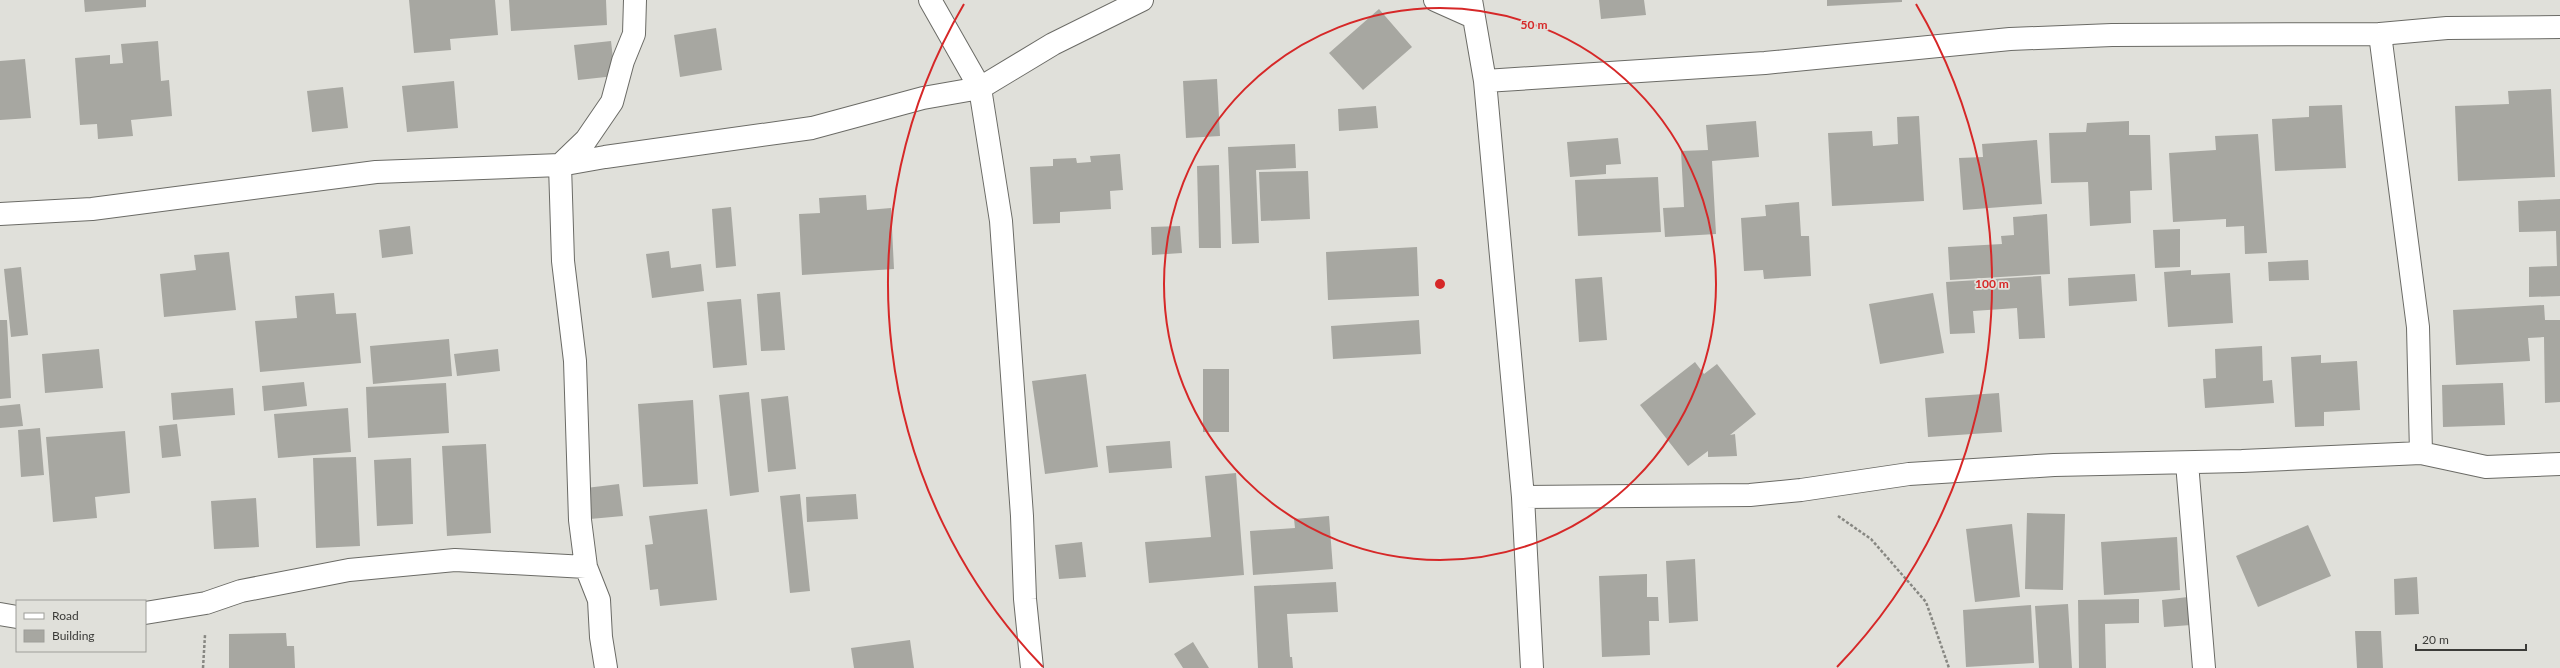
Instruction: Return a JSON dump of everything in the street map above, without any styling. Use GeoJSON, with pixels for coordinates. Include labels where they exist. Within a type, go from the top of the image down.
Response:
{"type":"FeatureCollection","features":[{"type":"Feature","properties":{"kind":"street"},"geometry":{"type":"LineString","coordinates":[[606,668],[601,637],[599,600],[586,567],[580,520],[575,361],[563,261],[560,165],[586,140],[612,102],[623,61],[634,34],[635,0]]}},
{"type":"Feature","properties":{"kind":"street"},"geometry":{"type":"LineString","coordinates":[[930,0],[980,88],[1001,222],[1022,516],[1025,600],[1032,668]]}},
{"type":"Feature","properties":{"kind":"street"},"geometry":{"type":"LineString","coordinates":[[0,214],[92,209],[376,172],[560,165],[613,155],[812,128],[924,98],[980,88],[1053,44],[1142,0]]}},
{"type":"Feature","properties":{"kind":"street"},"geometry":{"type":"LineString","coordinates":[[1435,0],[1472,8],[1485,81],[1523,497],[1532,668]]}},
{"type":"Feature","properties":{"kind":"street"},"geometry":{"type":"LineString","coordinates":[[1485,81],[1765,63],[2010,39],[2112,35],[2380,34],[2447,28],[2560,27]]}},
{"type":"Feature","properties":{"kind":"street"},"geometry":{"type":"LineString","coordinates":[[2380,34],[2418,327],[2421,453]]}},
{"type":"Feature","properties":{"kind":"street"},"geometry":{"type":"LineString","coordinates":[[1523,497],[1750,495],[1801,490],[1909,474],[2054,465],[2187,463],[2421,453],[2486,467],[2560,464]]}},
{"type":"Feature","properties":{"kind":"street"},"geometry":{"type":"LineString","coordinates":[[2187,463],[2204,668]]}},
{"type":"Feature","properties":{"kind":"street"},"geometry":{"type":"LineString","coordinates":[[146,613],[206,603],[241,591],[349,570],[455,560],[586,567]]}},
{"type":"Feature","properties":{"kind":"street"},"geometry":{"type":"LineString","coordinates":[[0,614],[16,617]]}},
{"type":"Feature","properties":{"kind":"path"},"geometry":{"type":"LineString","coordinates":[[1801,490],[1870,539],[1926,602],[1949,668]]}},
{"type":"Feature","properties":{"kind":"building"},"geometry":{"type":"Polygon","coordinates":[[[84,0],[146,0],[146,7],[85,12],[84,0]]]}},
{"type":"Feature","properties":{"kind":"building"},"geometry":{"type":"Polygon","coordinates":[[[409,0],[495,0],[498,35],[450,39],[451,50],[414,53],[409,0]]]}},
{"type":"Feature","properties":{"kind":"building"},"geometry":{"type":"Polygon","coordinates":[[[509,0],[606,0],[607,25],[511,31],[509,0]]]}},
{"type":"Feature","properties":{"kind":"building"},"geometry":{"type":"Polygon","coordinates":[[[1599,0],[1644,0],[1646,15],[1601,19],[1599,0]]]}},
{"type":"Feature","properties":{"kind":"building"},"geometry":{"type":"Polygon","coordinates":[[[1827,0],[1902,0],[1902,2],[1827,6],[1827,0]]]}},
{"type":"Feature","properties":{"kind":"building"},"geometry":{"type":"Polygon","coordinates":[[[1379,9],[1412,47],[1363,90],[1329,53],[1379,9]]]}},
{"type":"Feature","properties":{"kind":"building"},"geometry":{"type":"Polygon","coordinates":[[[716,28],[722,70],[680,77],[674,35],[716,28]]]}},
{"type":"Feature","properties":{"kind":"building"},"geometry":{"type":"Polygon","coordinates":[[[158,41],[161,81],[169,80],[172,116],[131,120],[133,136],[98,139],[97,124],[80,125],[75,58],[110,55],[110,64],[123,63],[121,44],[158,41]]]}},
{"type":"Feature","properties":{"kind":"building"},"geometry":{"type":"Polygon","coordinates":[[[611,41],[615,76],[578,80],[574,45],[611,41]]]}},
{"type":"Feature","properties":{"kind":"building"},"geometry":{"type":"Polygon","coordinates":[[[25,59],[31,118],[0,120],[0,61],[25,59]]]}},
{"type":"Feature","properties":{"kind":"building"},"geometry":{"type":"Polygon","coordinates":[[[1217,79],[1220,136],[1186,138],[1183,81],[1217,79]]]}},
{"type":"Feature","properties":{"kind":"building"},"geometry":{"type":"Polygon","coordinates":[[[454,81],[458,128],[407,132],[402,86],[454,81]]]}},
{"type":"Feature","properties":{"kind":"building"},"geometry":{"type":"Polygon","coordinates":[[[343,87],[348,128],[312,132],[307,91],[343,87]]]}},
{"type":"Feature","properties":{"kind":"building"},"geometry":{"type":"Polygon","coordinates":[[[2551,89],[2555,177],[2458,181],[2455,106],[2509,104],[2508,91],[2551,89]]]}},
{"type":"Feature","properties":{"kind":"building"},"geometry":{"type":"Polygon","coordinates":[[[2342,105],[2346,168],[2275,171],[2272,119],[2309,117],[2309,106],[2342,105]]]}},
{"type":"Feature","properties":{"kind":"building"},"geometry":{"type":"Polygon","coordinates":[[[1376,106],[1378,128],[1339,131],[1338,109],[1376,106]]]}},
{"type":"Feature","properties":{"kind":"building"},"geometry":{"type":"Polygon","coordinates":[[[1919,116],[1924,201],[1832,206],[1828,133],[1872,131],[1873,146],[1898,144],[1897,117],[1919,116]]]}},
{"type":"Feature","properties":{"kind":"building"},"geometry":{"type":"Polygon","coordinates":[[[1756,121],[1759,157],[1712,161],[1716,234],[1665,237],[1663,208],[1684,207],[1681,151],[1708,150],[1706,125],[1756,121]]]}},
{"type":"Feature","properties":{"kind":"building"},"geometry":{"type":"Polygon","coordinates":[[[2129,121],[2129,135],[2150,135],[2152,190],[2130,191],[2131,223],[2090,226],[2088,182],[2051,183],[2049,133],[2086,132],[2087,123],[2129,121]]]}},
{"type":"Feature","properties":{"kind":"building"},"geometry":{"type":"Polygon","coordinates":[[[2258,134],[2267,253],[2245,254],[2244,226],[2226,227],[2226,219],[2173,222],[2169,153],[2216,150],[2215,136],[2258,134]]]}},
{"type":"Feature","properties":{"kind":"building"},"geometry":{"type":"Polygon","coordinates":[[[1618,138],[1621,164],[1606,165],[1606,174],[1570,177],[1567,142],[1618,138]]]}},
{"type":"Feature","properties":{"kind":"building"},"geometry":{"type":"Polygon","coordinates":[[[2037,140],[2042,204],[1963,210],[1959,158],[1983,157],[1982,144],[2037,140]]]}},
{"type":"Feature","properties":{"kind":"building"},"geometry":{"type":"Polygon","coordinates":[[[1295,144],[1296,168],[1256,170],[1259,243],[1232,244],[1228,147],[1295,144]]]}},
{"type":"Feature","properties":{"kind":"building"},"geometry":{"type":"Polygon","coordinates":[[[1120,154],[1123,190],[1110,191],[1111,209],[1060,212],[1060,223],[1033,224],[1030,167],[1053,166],[1053,159],[1076,158],[1077,163],[1091,162],[1090,156],[1120,154]]]}},
{"type":"Feature","properties":{"kind":"building"},"geometry":{"type":"Polygon","coordinates":[[[1219,165],[1221,248],[1199,248],[1197,166],[1219,165]]]}},
{"type":"Feature","properties":{"kind":"building"},"geometry":{"type":"Polygon","coordinates":[[[1308,171],[1310,219],[1261,221],[1259,172],[1308,171]]]}},
{"type":"Feature","properties":{"kind":"building"},"geometry":{"type":"Polygon","coordinates":[[[1658,177],[1661,232],[1578,236],[1575,180],[1658,177]]]}},
{"type":"Feature","properties":{"kind":"building"},"geometry":{"type":"Polygon","coordinates":[[[866,195],[867,210],[891,208],[894,269],[802,275],[799,214],[820,213],[819,198],[866,195]]]}},
{"type":"Feature","properties":{"kind":"building"},"geometry":{"type":"Polygon","coordinates":[[[2560,199],[2560,296],[2529,297],[2529,267],[2557,266],[2556,231],[2519,232],[2518,201],[2560,199]]]}},
{"type":"Feature","properties":{"kind":"building"},"geometry":{"type":"Polygon","coordinates":[[[1799,202],[1801,236],[1809,236],[1811,276],[1764,279],[1763,270],[1744,271],[1741,218],[1766,216],[1765,205],[1799,202]]]}},
{"type":"Feature","properties":{"kind":"building"},"geometry":{"type":"Polygon","coordinates":[[[731,207],[736,266],[716,268],[712,209],[731,207]]]}},
{"type":"Feature","properties":{"kind":"building"},"geometry":{"type":"Polygon","coordinates":[[[2047,214],[2050,274],[1950,280],[1948,247],[2002,244],[2001,236],[2014,235],[2013,217],[2047,214]]]}},
{"type":"Feature","properties":{"kind":"building"},"geometry":{"type":"Polygon","coordinates":[[[410,226],[413,254],[382,258],[379,230],[410,226]]]}},
{"type":"Feature","properties":{"kind":"building"},"geometry":{"type":"Polygon","coordinates":[[[1180,226],[1182,253],[1152,255],[1151,227],[1180,226]]]}},
{"type":"Feature","properties":{"kind":"building"},"geometry":{"type":"Polygon","coordinates":[[[2180,229],[2180,267],[2155,268],[2153,230],[2180,229]]]}},
{"type":"Feature","properties":{"kind":"building"},"geometry":{"type":"Polygon","coordinates":[[[1417,247],[1419,296],[1328,300],[1326,252],[1417,247]]]}},
{"type":"Feature","properties":{"kind":"building"},"geometry":{"type":"Polygon","coordinates":[[[669,251],[671,268],[701,264],[704,291],[652,298],[646,254],[669,251]]]}},
{"type":"Feature","properties":{"kind":"building"},"geometry":{"type":"Polygon","coordinates":[[[229,252],[236,310],[164,317],[160,274],[196,270],[194,255],[229,252]]]}},
{"type":"Feature","properties":{"kind":"building"},"geometry":{"type":"Polygon","coordinates":[[[2308,260],[2309,280],[2269,281],[2268,262],[2308,260]]]}},
{"type":"Feature","properties":{"kind":"building"},"geometry":{"type":"Polygon","coordinates":[[[21,267],[28,335],[11,337],[4,269],[21,267]]]}},
{"type":"Feature","properties":{"kind":"building"},"geometry":{"type":"Polygon","coordinates":[[[2191,270],[2191,275],[2230,273],[2233,323],[2168,327],[2164,272],[2191,270]]]}},
{"type":"Feature","properties":{"kind":"building"},"geometry":{"type":"Polygon","coordinates":[[[2135,274],[2137,301],[2069,306],[2068,278],[2135,274]]]}},
{"type":"Feature","properties":{"kind":"building"},"geometry":{"type":"Polygon","coordinates":[[[2041,276],[2045,338],[2019,339],[2017,308],[1973,311],[1975,333],[1950,334],[1946,282],[2041,276]]]}},
{"type":"Feature","properties":{"kind":"building"},"geometry":{"type":"Polygon","coordinates":[[[1602,277],[1607,340],[1579,342],[1575,279],[1602,277]]]}},
{"type":"Feature","properties":{"kind":"building"},"geometry":{"type":"Polygon","coordinates":[[[780,292],[785,350],[761,351],[757,294],[780,292]]]}},
{"type":"Feature","properties":{"kind":"building"},"geometry":{"type":"Polygon","coordinates":[[[334,293],[336,314],[356,313],[361,363],[260,372],[255,321],[297,318],[295,296],[334,293]]]}},
{"type":"Feature","properties":{"kind":"building"},"geometry":{"type":"Polygon","coordinates":[[[1933,293],[1944,353],[1880,364],[1869,304],[1933,293]]]}},
{"type":"Feature","properties":{"kind":"building"},"geometry":{"type":"Polygon","coordinates":[[[741,299],[747,365],[713,368],[707,302],[741,299]]]}},
{"type":"Feature","properties":{"kind":"building"},"geometry":{"type":"Polygon","coordinates":[[[2544,305],[2545,320],[2560,320],[2560,402],[2545,403],[2544,337],[2528,338],[2530,361],[2456,365],[2453,310],[2544,305]]]}},
{"type":"Feature","properties":{"kind":"building"},"geometry":{"type":"Polygon","coordinates":[[[0,320],[7,320],[11,398],[0,399],[0,320]]]}},
{"type":"Feature","properties":{"kind":"building"},"geometry":{"type":"Polygon","coordinates":[[[1419,320],[1421,354],[1333,359],[1331,326],[1419,320]]]}},
{"type":"Feature","properties":{"kind":"building"},"geometry":{"type":"Polygon","coordinates":[[[449,339],[452,376],[373,384],[370,346],[449,339]]]}},
{"type":"Feature","properties":{"kind":"building"},"geometry":{"type":"Polygon","coordinates":[[[2262,346],[2263,381],[2272,380],[2274,403],[2205,408],[2203,379],[2216,378],[2215,349],[2262,346]]]}},
{"type":"Feature","properties":{"kind":"building"},"geometry":{"type":"Polygon","coordinates":[[[99,349],[103,388],[45,393],[42,354],[99,349]]]}},
{"type":"Feature","properties":{"kind":"building"},"geometry":{"type":"Polygon","coordinates":[[[498,349],[500,371],[457,376],[454,354],[498,349]]]}},
{"type":"Feature","properties":{"kind":"building"},"geometry":{"type":"Polygon","coordinates":[[[2321,355],[2321,363],[2357,361],[2360,410],[2324,412],[2324,426],[2295,427],[2291,357],[2321,355]]]}},
{"type":"Feature","properties":{"kind":"building"},"geometry":{"type":"Polygon","coordinates":[[[1695,362],[1704,374],[1717,364],[1756,414],[1730,435],[1735,434],[1737,456],[1708,457],[1708,451],[1688,466],[1640,405],[1695,362]]]}},
{"type":"Feature","properties":{"kind":"building"},"geometry":{"type":"Polygon","coordinates":[[[1203,369],[1229,369],[1229,432],[1203,432],[1203,369]]]}},
{"type":"Feature","properties":{"kind":"building"},"geometry":{"type":"Polygon","coordinates":[[[1086,374],[1098,467],[1045,474],[1032,381],[1086,374]]]}},
{"type":"Feature","properties":{"kind":"building"},"geometry":{"type":"Polygon","coordinates":[[[304,382],[307,406],[264,411],[262,386],[304,382]]]}},
{"type":"Feature","properties":{"kind":"building"},"geometry":{"type":"Polygon","coordinates":[[[446,383],[449,433],[368,438],[366,387],[446,383]]]}},
{"type":"Feature","properties":{"kind":"building"},"geometry":{"type":"Polygon","coordinates":[[[2503,383],[2505,425],[2443,427],[2442,385],[2503,383]]]}},
{"type":"Feature","properties":{"kind":"building"},"geometry":{"type":"Polygon","coordinates":[[[233,388],[235,415],[173,420],[171,393],[233,388]]]}},
{"type":"Feature","properties":{"kind":"building"},"geometry":{"type":"Polygon","coordinates":[[[749,392],[759,492],[730,496],[719,395],[749,392]]]}},
{"type":"Feature","properties":{"kind":"building"},"geometry":{"type":"Polygon","coordinates":[[[1999,393],[2002,432],[1928,437],[1925,398],[1999,393]]]}},
{"type":"Feature","properties":{"kind":"building"},"geometry":{"type":"Polygon","coordinates":[[[788,396],[796,469],[768,472],[761,399],[788,396]]]}},
{"type":"Feature","properties":{"kind":"building"},"geometry":{"type":"Polygon","coordinates":[[[693,400],[698,484],[643,487],[638,404],[693,400]]]}},
{"type":"Feature","properties":{"kind":"building"},"geometry":{"type":"Polygon","coordinates":[[[20,404],[23,426],[0,428],[0,406],[20,404]]]}},
{"type":"Feature","properties":{"kind":"building"},"geometry":{"type":"Polygon","coordinates":[[[348,408],[351,452],[278,458],[274,414],[348,408]]]}},
{"type":"Feature","properties":{"kind":"building"},"geometry":{"type":"Polygon","coordinates":[[[177,424],[181,456],[162,458],[159,426],[177,424]]]}},
{"type":"Feature","properties":{"kind":"building"},"geometry":{"type":"Polygon","coordinates":[[[40,428],[44,475],[21,477],[18,430],[40,428]]]}},
{"type":"Feature","properties":{"kind":"building"},"geometry":{"type":"Polygon","coordinates":[[[125,431],[130,493],[95,497],[97,518],[53,522],[46,437],[125,431]]]}},
{"type":"Feature","properties":{"kind":"building"},"geometry":{"type":"Polygon","coordinates":[[[1170,441],[1172,468],[1109,473],[1106,446],[1170,441]]]}},
{"type":"Feature","properties":{"kind":"building"},"geometry":{"type":"Polygon","coordinates":[[[486,444],[491,533],[447,536],[442,446],[486,444]]]}},
{"type":"Feature","properties":{"kind":"building"},"geometry":{"type":"Polygon","coordinates":[[[356,457],[360,546],[316,548],[313,458],[356,457]]]}},
{"type":"Feature","properties":{"kind":"building"},"geometry":{"type":"Polygon","coordinates":[[[411,458],[413,524],[377,526],[374,460],[411,458]]]}},
{"type":"Feature","properties":{"kind":"building"},"geometry":{"type":"Polygon","coordinates":[[[1236,473],[1244,575],[1149,583],[1145,542],[1211,537],[1205,476],[1236,473]]]}},
{"type":"Feature","properties":{"kind":"building"},"geometry":{"type":"Polygon","coordinates":[[[619,484],[623,516],[590,519],[586,488],[619,484]]]}},
{"type":"Feature","properties":{"kind":"building"},"geometry":{"type":"Polygon","coordinates":[[[800,494],[810,591],[790,593],[780,496],[800,494]]]}},
{"type":"Feature","properties":{"kind":"building"},"geometry":{"type":"Polygon","coordinates":[[[856,494],[858,519],[807,522],[806,497],[856,494]]]}},
{"type":"Feature","properties":{"kind":"building"},"geometry":{"type":"Polygon","coordinates":[[[256,498],[259,547],[214,549],[211,501],[256,498]]]}},
{"type":"Feature","properties":{"kind":"building"},"geometry":{"type":"Polygon","coordinates":[[[707,509],[717,600],[660,606],[658,589],[650,590],[645,545],[653,544],[649,516],[707,509]]]}},
{"type":"Feature","properties":{"kind":"building"},"geometry":{"type":"Polygon","coordinates":[[[2027,513],[2065,514],[2063,590],[2025,589],[2027,513]]]}},
{"type":"Feature","properties":{"kind":"building"},"geometry":{"type":"Polygon","coordinates":[[[1329,516],[1333,569],[1253,575],[1250,531],[1295,528],[1294,519],[1329,516]]]}},
{"type":"Feature","properties":{"kind":"building"},"geometry":{"type":"Polygon","coordinates":[[[2012,524],[2020,597],[1975,602],[1966,529],[2012,524]]]}},
{"type":"Feature","properties":{"kind":"building"},"geometry":{"type":"Polygon","coordinates":[[[2308,525],[2331,576],[2258,607],[2236,556],[2308,525]]]}},
{"type":"Feature","properties":{"kind":"building"},"geometry":{"type":"Polygon","coordinates":[[[2177,537],[2180,590],[2104,595],[2101,542],[2177,537]]]}},
{"type":"Feature","properties":{"kind":"building"},"geometry":{"type":"Polygon","coordinates":[[[1082,542],[1086,577],[1059,579],[1055,545],[1082,542]]]}},
{"type":"Feature","properties":{"kind":"building"},"geometry":{"type":"Polygon","coordinates":[[[1695,559],[1698,621],[1669,623],[1666,561],[1695,559]]]}},
{"type":"Feature","properties":{"kind":"building"},"geometry":{"type":"Polygon","coordinates":[[[1647,574],[1647,597],[1658,597],[1659,621],[1649,621],[1650,655],[1602,657],[1599,576],[1647,574]]]}},
{"type":"Feature","properties":{"kind":"building"},"geometry":{"type":"Polygon","coordinates":[[[2417,577],[2419,614],[2395,615],[2394,579],[2417,577]]]}},
{"type":"Feature","properties":{"kind":"building"},"geometry":{"type":"Polygon","coordinates":[[[1336,582],[1338,612],[1287,614],[1290,657],[1292,657],[1293,668],[1258,668],[1254,586],[1336,582]]]}},
{"type":"Feature","properties":{"kind":"building"},"geometry":{"type":"Polygon","coordinates":[[[2188,597],[2191,625],[2164,627],[2162,600],[2188,597]]]}},
{"type":"Feature","properties":{"kind":"building"},"geometry":{"type":"Polygon","coordinates":[[[2139,599],[2139,623],[2105,624],[2106,668],[2079,668],[2078,600],[2139,599]]]}},
{"type":"Feature","properties":{"kind":"building"},"geometry":{"type":"Polygon","coordinates":[[[2068,604],[2072,668],[2039,668],[2035,606],[2068,604]]]}},
{"type":"Feature","properties":{"kind":"building"},"geometry":{"type":"Polygon","coordinates":[[[2031,605],[2034,663],[1966,667],[1963,610],[2031,605]]]}},
{"type":"Feature","properties":{"kind":"building"},"geometry":{"type":"Polygon","coordinates":[[[2355,631],[2381,631],[2383,668],[2357,668],[2355,631]]]}},
{"type":"Feature","properties":{"kind":"building"},"geometry":{"type":"Polygon","coordinates":[[[286,633],[287,646],[294,646],[295,668],[229,668],[229,634],[286,633]]]}},
{"type":"Feature","properties":{"kind":"building"},"geometry":{"type":"Polygon","coordinates":[[[910,640],[914,668],[854,668],[851,648],[910,640]]]}},
{"type":"Feature","properties":{"kind":"building"},"geometry":{"type":"Polygon","coordinates":[[[1193,642],[1209,668],[1183,668],[1174,654],[1193,642]]]}}]}
